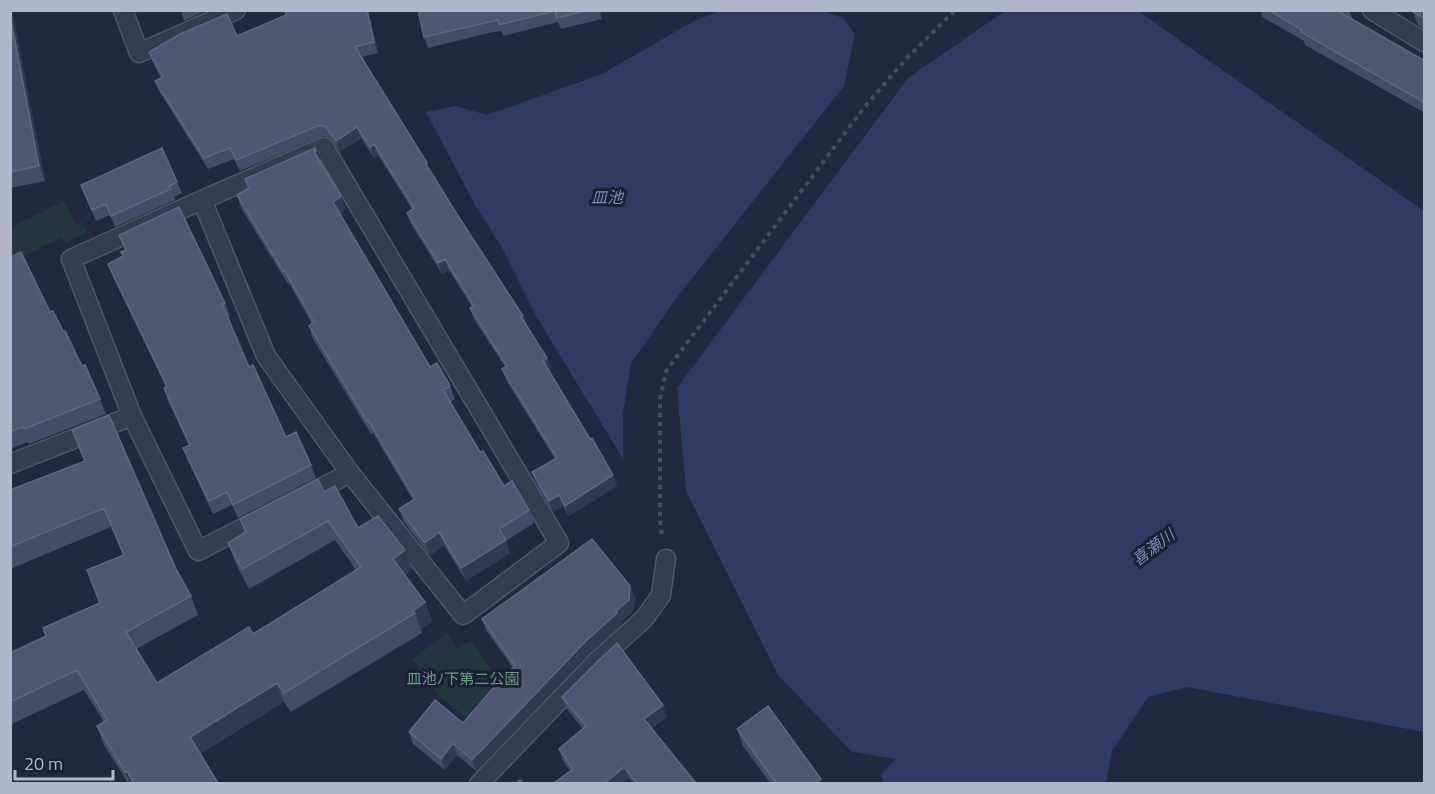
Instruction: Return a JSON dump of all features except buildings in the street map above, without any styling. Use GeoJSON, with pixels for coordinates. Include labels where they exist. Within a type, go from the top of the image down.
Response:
{"type":"FeatureCollection","features":[{"type":"Feature","properties":{"kind":"street"},"geometry":{"type":"LineString","coordinates":[[123,10],[139,53],[236,10]]}},
{"type":"Feature","properties":{"kind":"street"},"geometry":{"type":"LineString","coordinates":[[1372,10],[1400,18],[1425,42]]}},
{"type":"Feature","properties":{"kind":"street"},"geometry":{"type":"LineString","coordinates":[[202,200],[266,356],[350,473],[463,615],[559,543],[324,147],[202,200],[71,259],[132,416],[198,551],[350,473]]}},
{"type":"Feature","properties":{"kind":"street"},"geometry":{"type":"LineString","coordinates":[[10,464],[132,416]]}},
{"type":"Feature","properties":{"kind":"street"},"geometry":{"type":"LineString","coordinates":[[479,783],[598,660],[644,619],[661,595],[666,559]]}},
{"type":"Feature","properties":{"kind":"path"},"geometry":{"type":"LineString","coordinates":[[666,559],[660,520],[659,433],[660,399],[666,371],[863,109],[905,60],[955,10]]}},
{"type":"Feature","properties":{"kind":"green space"},"geometry":{"type":"Polygon","coordinates":[[[64,201],[76,224],[82,222],[87,232],[65,243],[62,237],[11,263],[11,227],[64,201]]]}},
{"type":"Feature","properties":{"kind":"green space","name":"皿池ﾉ下第二公園"},"geometry":{"type":"Polygon","coordinates":[[[447,633],[458,649],[470,640],[502,683],[472,722],[441,698],[412,659],[447,633]]]}},
{"type":"Feature","properties":{"kind":"water","name":"皿池"},"geometry":{"type":"Polygon","coordinates":[[[720,11],[822,11],[843,18],[855,34],[844,86],[678,296],[631,363],[623,414],[623,459],[536,316],[504,251],[475,205],[426,112],[456,106],[487,115],[602,74],[694,21],[720,11]]]}},
{"type":"Feature","properties":{"kind":"water","name":"喜瀬川"},"geometry":{"type":"Polygon","coordinates":[[[1005,11],[1138,11],[1424,211],[1424,732],[1187,687],[1148,697],[1112,751],[1106,783],[884,783],[881,774],[896,759],[852,752],[778,675],[686,491],[677,388],[908,78],[1005,11]]]}}]}
